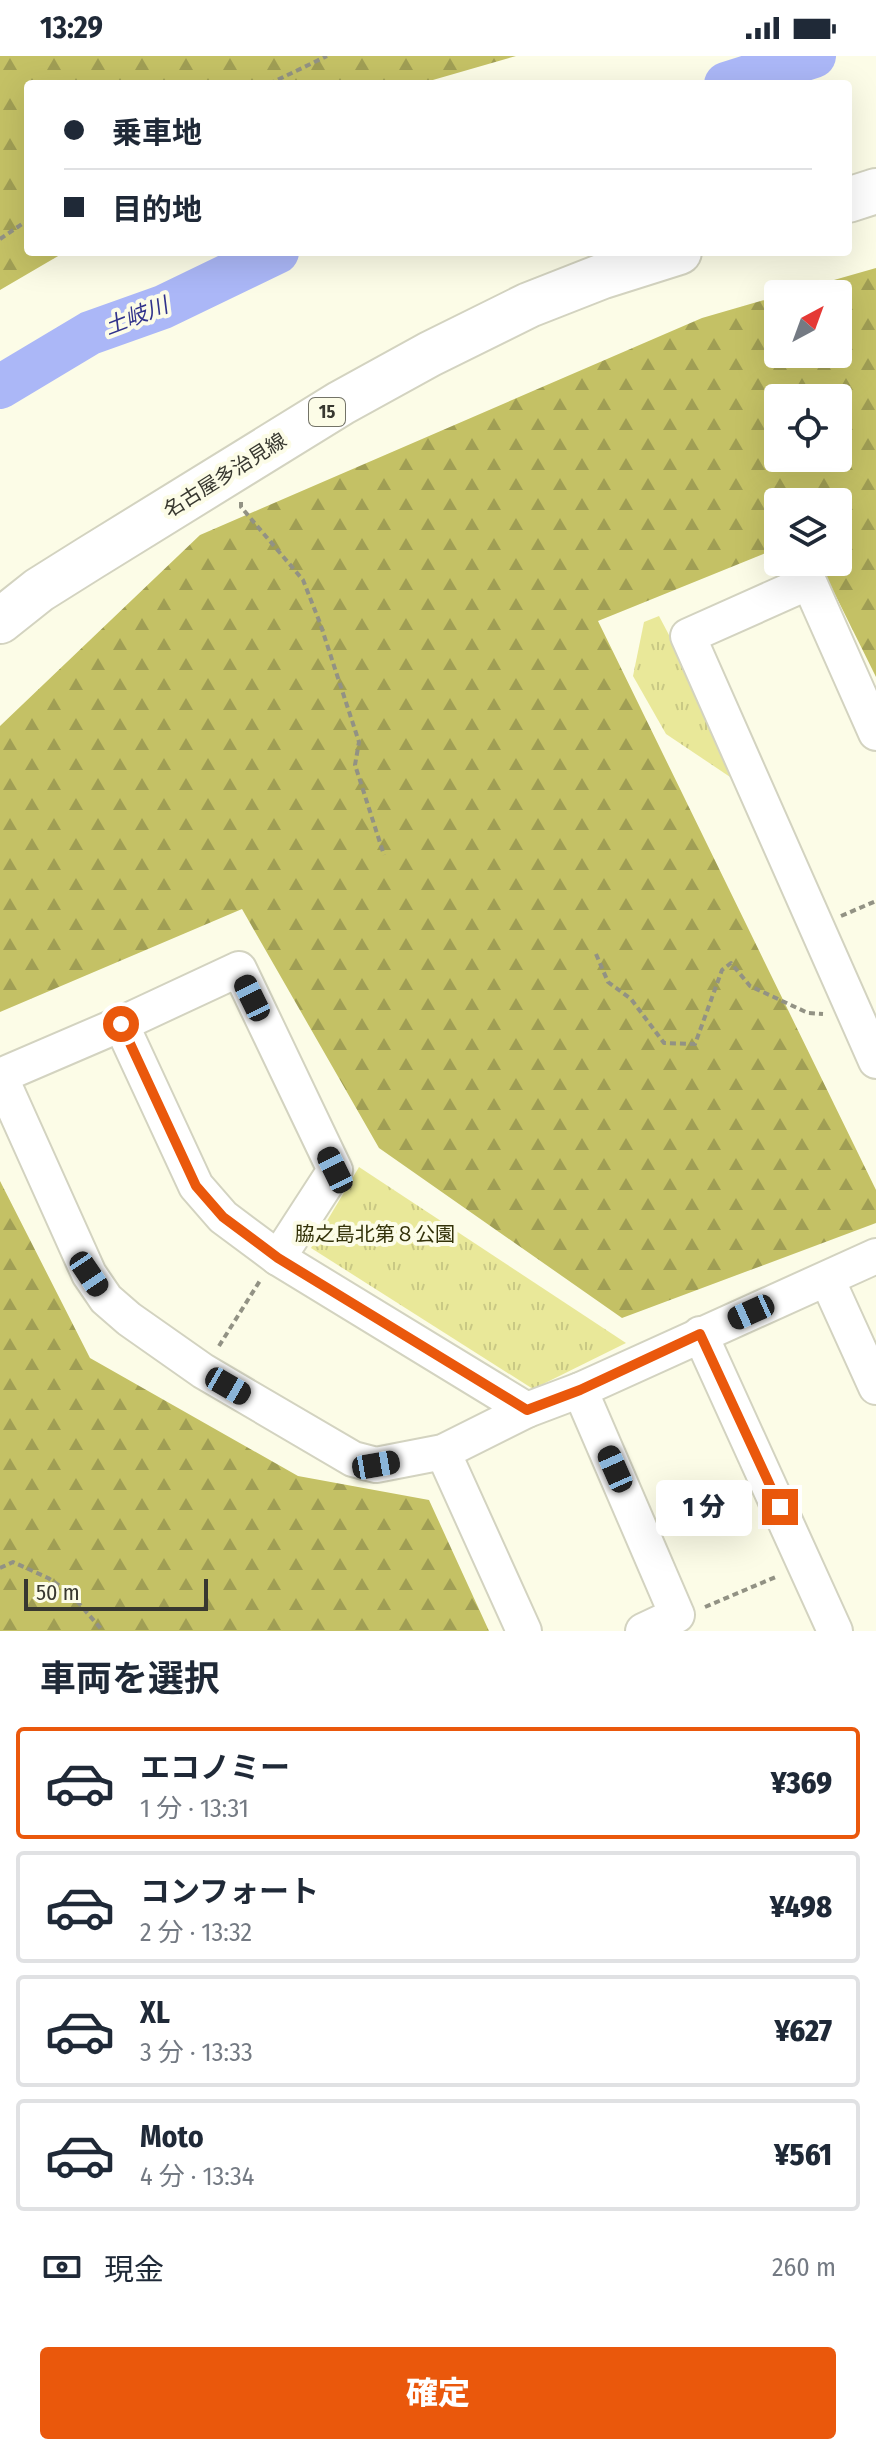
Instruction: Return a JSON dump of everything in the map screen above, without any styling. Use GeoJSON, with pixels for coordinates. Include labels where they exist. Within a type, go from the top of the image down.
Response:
{"type":"FeatureCollection","features":[{"type":"Feature","properties":{"kind":"main road"},"geometry":{"type":"LineString","coordinates":[[852,199],[876,191]]}},
{"type":"Feature","properties":{"kind":"main road","name":"名古屋多治見線"},"geometry":{"type":"LineString","coordinates":[[0,621],[39,590],[341,403],[430,354],[529,305],[603,276],[666,256]]}},
{"type":"Feature","properties":{"kind":"street"},"geometry":{"type":"LineString","coordinates":[[876,733],[809,582],[688,636],[876,1061]]}},
{"type":"Feature","properties":{"kind":"street"},"geometry":{"type":"LineString","coordinates":[[278,1258],[335,1170],[239,969],[0,1076],[89,1274],[106,1299],[203,1371],[353,1459],[376,1465],[443,1452],[527,1410],[580,1390],[876,1256]]}},
{"type":"Feature","properties":{"kind":"street"},"geometry":{"type":"LineString","coordinates":[[121,1024],[196,1186],[223,1217],[278,1258],[527,1410]]}},
{"type":"Feature","properties":{"kind":"street"},"geometry":{"type":"LineString","coordinates":[[827,1279],[876,1387]]}},
{"type":"Feature","properties":{"kind":"street"},"geometry":{"type":"LineString","coordinates":[[700,1334],[835,1631]]}},
{"type":"Feature","properties":{"kind":"street"},"geometry":{"type":"LineString","coordinates":[[580,1390],[677,1615],[643,1631]]}},
{"type":"Feature","properties":{"kind":"street"},"geometry":{"type":"LineString","coordinates":[[443,1452],[524,1631]]}},
{"type":"Feature","properties":{"kind":"path"},"geometry":{"type":"LineString","coordinates":[[277,80],[327,56]]}},
{"type":"Feature","properties":{"kind":"path"},"geometry":{"type":"LineString","coordinates":[[0,239],[24,223]]}},
{"type":"Feature","properties":{"kind":"path"},"geometry":{"type":"LineString","coordinates":[[236,468],[241,507],[303,580],[320,623],[359,742],[355,765],[384,855]]}},
{"type":"Feature","properties":{"kind":"path"},"geometry":{"type":"LineString","coordinates":[[817,926],[876,901]]}},
{"type":"Feature","properties":{"kind":"path"},"geometry":{"type":"LineString","coordinates":[[596,954],[608,982],[631,999],[664,1043],[695,1044],[722,970],[731,963],[750,986],[808,1013],[836,1015],[852,1009]]}},
{"type":"Feature","properties":{"kind":"path"},"geometry":{"type":"LineString","coordinates":[[203,1371],[278,1258]]}},
{"type":"Feature","properties":{"kind":"path"},"geometry":{"type":"LineString","coordinates":[[0,1568],[13,1562],[48,1578],[69,1592],[103,1631]]}},
{"type":"Feature","properties":{"kind":"path"},"geometry":{"type":"LineString","coordinates":[[677,1615],[685,1616],[806,1565]]}},
{"type":"Feature","properties":{"kind":"green space"},"geometry":{"type":"Polygon","coordinates":[[[0,56],[516,56],[433,80],[24,80],[24,256],[58,256],[0,290],[0,56]]]}},
{"type":"Feature","properties":{"kind":"green space"},"geometry":{"type":"Polygon","coordinates":[[[876,268],[876,677],[826,576],[852,576],[852,488],[764,488],[764,554],[598,621],[876,1190],[876,1223],[622,1318],[379,1148],[242,909],[0,1012],[0,726],[200,535],[702,318],[764,300],[764,368],[852,368],[852,280],[834,280],[876,268]]]}},
{"type":"Feature","properties":{"kind":"green space"},"geometry":{"type":"Polygon","coordinates":[[[659,616],[751,791],[666,734],[633,676],[644,622],[659,616]]]}},
{"type":"Feature","properties":{"kind":"green space","name":"脇之島北第８公園"},"geometry":{"type":"Polygon","coordinates":[[[359,1167],[626,1343],[533,1389],[311,1248],[359,1167]]]}},
{"type":"Feature","properties":{"kind":"green space"},"geometry":{"type":"Polygon","coordinates":[[[0,1181],[90,1358],[298,1476],[429,1500],[489,1631],[0,1631],[0,1181]]]}},
{"type":"Feature","properties":{"kind":"waterway","name":"土岐川"},"geometry":{"type":"LineString","coordinates":[[739,80],[814,56]]}},
{"type":"Feature","properties":{"kind":"waterway","name":"土岐川"},"geometry":{"type":"LineString","coordinates":[[0,387],[90,333],[163,307],[269,256]]}},
{"type":"Feature","properties":{"kind":"route"},"geometry":{"type":"LineString","coordinates":[[121,1024],[196,1186],[223,1217],[278,1258],[527,1410],[580,1390],[700,1334],[780,1507]]}}]}
